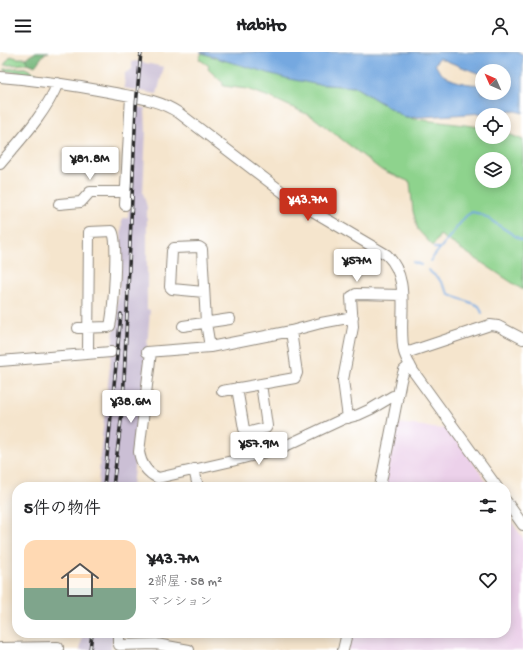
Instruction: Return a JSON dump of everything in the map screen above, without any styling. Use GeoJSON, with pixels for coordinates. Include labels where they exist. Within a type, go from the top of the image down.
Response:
{"type":"FeatureCollection","features":[{"type":"Feature","properties":{"kind":"street"},"geometry":{"type":"LineString","coordinates":[[0,77],[32,79],[58,83],[131,96],[160,103],[173,109],[289,197],[382,251],[390,258],[398,269],[401,281],[404,352],[410,365],[493,482]]}},
{"type":"Feature","properties":{"kind":"street"},"geometry":{"type":"LineString","coordinates":[[0,164],[34,125],[58,83]]}},
{"type":"Feature","properties":{"kind":"street"},"geometry":{"type":"LineString","coordinates":[[125,204],[131,96]]}},
{"type":"Feature","properties":{"kind":"street"},"geometry":{"type":"LineString","coordinates":[[59,204],[81,202],[90,192],[126,192]]}},
{"type":"Feature","properties":{"kind":"street"},"geometry":{"type":"LineString","coordinates":[[83,328],[108,327],[110,324],[116,257],[115,235],[112,231],[90,232],[83,328],[88,353]]}},
{"type":"Feature","properties":{"kind":"street"},"geometry":{"type":"LineString","coordinates":[[204,292],[172,290],[170,287],[172,251],[174,248],[199,247],[202,249],[206,323],[210,347]]}},
{"type":"Feature","properties":{"kind":"street"},"geometry":{"type":"LineString","coordinates":[[348,418],[343,380],[353,330],[353,317],[350,299],[354,294],[402,294]]}},
{"type":"Feature","properties":{"kind":"street"},"geometry":{"type":"LineString","coordinates":[[353,317],[210,347],[149,352],[140,452],[141,460],[144,466],[157,482],[194,469],[281,448],[371,409],[393,396],[398,396]]}},
{"type":"Feature","properties":{"kind":"street"},"geometry":{"type":"LineString","coordinates":[[183,326],[230,319]]}},
{"type":"Feature","properties":{"kind":"street"},"geometry":{"type":"LineString","coordinates":[[404,352],[412,351],[490,325],[498,326],[523,339]]}},
{"type":"Feature","properties":{"kind":"street"},"geometry":{"type":"LineString","coordinates":[[222,391],[292,379],[297,376],[291,331]]}},
{"type":"Feature","properties":{"kind":"street"},"geometry":{"type":"LineString","coordinates":[[0,361],[111,352]]}},
{"type":"Feature","properties":{"kind":"street"},"geometry":{"type":"LineString","coordinates":[[381,482],[402,375],[404,370],[410,365]]}},
{"type":"Feature","properties":{"kind":"street"},"geometry":{"type":"LineString","coordinates":[[237,388],[244,428],[246,431],[250,432],[266,428],[267,426],[261,384]]}},
{"type":"Feature","properties":{"kind":"street"},"geometry":{"type":"LineString","coordinates":[[194,469],[197,482]]}},
{"type":"Feature","properties":{"kind":"street"},"geometry":{"type":"LineString","coordinates":[[511,508],[523,525]]}},
{"type":"Feature","properties":{"kind":"street"},"geometry":{"type":"LineString","coordinates":[[119,638],[119,645],[132,647],[156,644],[189,650]]}},
{"type":"Feature","properties":{"kind":"street"},"geometry":{"type":"LineString","coordinates":[[343,650],[347,638]]}},
{"type":"Feature","properties":{"kind":"street"},"geometry":{"type":"LineString","coordinates":[[0,648],[58,647],[58,650]]}},
{"type":"Feature","properties":{"kind":"shaded area"},"geometry":{"type":"Polygon","coordinates":[[[136,61],[164,67],[157,94],[124,88],[125,73],[132,69],[132,62],[136,61]]]}},
{"type":"Feature","properties":{"kind":"shaded area"},"geometry":{"type":"Polygon","coordinates":[[[134,106],[145,108],[146,130],[143,193],[147,207],[147,309],[150,310],[147,348],[133,482],[98,482],[120,275],[122,218],[128,218],[134,106]]]}},
{"type":"Feature","properties":{"kind":"shaded area"},"geometry":{"type":"Polygon","coordinates":[[[396,423],[448,429],[486,482],[385,482],[396,423]]]}},
{"type":"Feature","properties":{"kind":"shaded area"},"geometry":{"type":"Polygon","coordinates":[[[511,521],[523,538],[523,650],[347,650],[350,638],[511,638],[511,521]]]}},
{"type":"Feature","properties":{"kind":"shaded area"},"geometry":{"type":"Polygon","coordinates":[[[82,638],[115,638],[112,640],[111,650],[80,650],[82,638]]]}},
{"type":"Feature","properties":{"kind":"green space"},"geometry":{"type":"Polygon","coordinates":[[[36,52],[49,52],[45,53],[35,66],[28,63],[26,58],[36,52]]]}},
{"type":"Feature","properties":{"kind":"green space"},"geometry":{"type":"Polygon","coordinates":[[[202,53],[315,84],[355,87],[406,118],[475,126],[475,144],[511,144],[511,135],[523,140],[523,290],[440,235],[433,246],[418,230],[413,211],[410,182],[380,169],[313,117],[272,98],[247,89],[223,86],[223,83],[208,69],[209,66],[199,59],[202,53]]]}},
{"type":"Feature","properties":{"kind":"green space"},"geometry":{"type":"Polygon","coordinates":[[[11,56],[26,58],[28,63],[19,65],[4,65],[11,56]]]}},
{"type":"Feature","properties":{"kind":"green space"},"geometry":{"type":"Polygon","coordinates":[[[25,68],[37,74],[4,71],[4,69],[25,68]]]}},
{"type":"Feature","properties":{"kind":"water"},"geometry":{"type":"Polygon","coordinates":[[[200,52],[519,52],[523,55],[523,113],[511,111],[511,108],[475,108],[475,114],[406,118],[355,87],[315,84],[289,79],[200,52]]]}},
{"type":"Feature","properties":{"kind":"waterway"},"geometry":{"type":"LineString","coordinates":[[430,261],[466,216],[472,212],[481,214],[523,241]]}},
{"type":"Feature","properties":{"kind":"waterway"},"geometry":{"type":"LineString","coordinates":[[434,248],[440,248]]}},
{"type":"Feature","properties":{"kind":"waterway"},"geometry":{"type":"LineString","coordinates":[[413,262],[421,265]]}},
{"type":"Feature","properties":{"kind":"waterway"},"geometry":{"type":"LineString","coordinates":[[428,270],[439,279],[449,294],[479,306],[482,313]]}},
{"type":"Feature","properties":{"kind":"railway"},"geometry":{"type":"LineString","coordinates":[[114,482],[123,404],[136,106],[141,52]]}},
{"type":"Feature","properties":{"kind":"railway"},"geometry":{"type":"LineString","coordinates":[[104,482],[121,314]]}},
{"type":"Feature","properties":{"kind":"railway"},"geometry":{"type":"LineString","coordinates":[[90,650],[91,638]]}}]}
